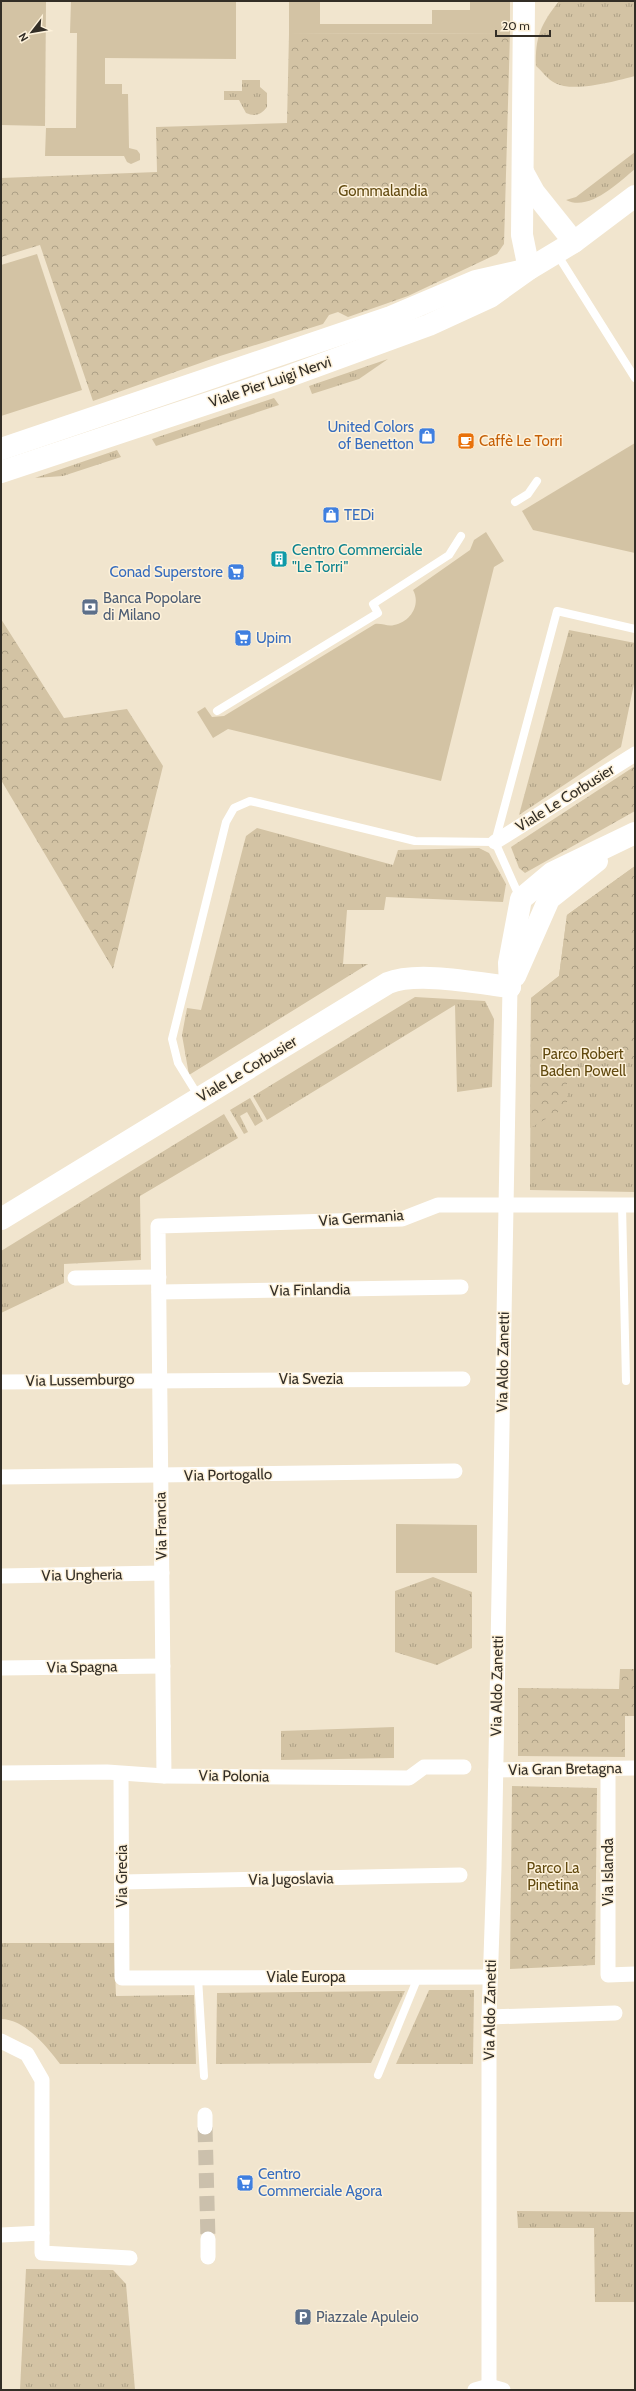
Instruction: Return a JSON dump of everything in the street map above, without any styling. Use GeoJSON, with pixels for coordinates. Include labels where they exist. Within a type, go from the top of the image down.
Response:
{"type":"FeatureCollection","features":[{"type":"Feature","properties":{"kind":"street"},"geometry":{"type":"LineString","coordinates":[[524,1],[522,235],[529,269]]}},
{"type":"Feature","properties":{"kind":"street"},"geometry":{"type":"LineString","coordinates":[[523,172],[565,247]]}},
{"type":"Feature","properties":{"kind":"street","name":"Viale Pier Luigi Nervi"},"geometry":{"type":"LineString","coordinates":[[1,472],[369,348],[490,297],[529,269],[565,247],[635,196]]}},
{"type":"Feature","properties":{"kind":"street","name":"Viale Pier Luigi Nervi"},"geometry":{"type":"LineString","coordinates":[[1,449],[391,317],[476,281],[529,269]]}},
{"type":"Feature","properties":{"kind":"street","name":"Viale Le Corbusier"},"geometry":{"type":"LineString","coordinates":[[495,842],[635,754]]}},
{"type":"Feature","properties":{"kind":"street"},"geometry":{"type":"LineString","coordinates":[[510,987],[509,963],[521,899],[552,873],[627,838]]}},
{"type":"Feature","properties":{"kind":"street"},"geometry":{"type":"LineString","coordinates":[[510,987],[549,900],[627,838]]}},
{"type":"Feature","properties":{"kind":"street","name":"Viale Le Corbusier"},"geometry":{"type":"LineString","coordinates":[[1,1219],[398,979],[418,978],[510,987]]}},
{"type":"Feature","properties":{"kind":"street","name":"Via Aldo Zanetti"},"geometry":{"type":"LineString","coordinates":[[482,2388],[489,2017],[496,1770],[510,987]]}},
{"type":"Feature","properties":{"kind":"street","name":"Via Germania"},"geometry":{"type":"LineString","coordinates":[[158,1226],[402,1219],[438,1205],[629,1205]]}},
{"type":"Feature","properties":{"kind":"street","name":"Via Francia"},"geometry":{"type":"LineString","coordinates":[[158,1226],[164,1776]]}},
{"type":"Feature","properties":{"kind":"street"},"geometry":{"type":"LineString","coordinates":[[75,1278],[159,1285]]}},
{"type":"Feature","properties":{"kind":"street","name":"Via Finlandia"},"geometry":{"type":"LineString","coordinates":[[159,1285],[461,1287]]}},
{"type":"Feature","properties":{"kind":"street","name":"Via Svezia"},"geometry":{"type":"LineString","coordinates":[[160,1379],[463,1379]]}},
{"type":"Feature","properties":{"kind":"street","name":"Via Lussemburgo"},"geometry":{"type":"LineString","coordinates":[[1,1382],[160,1379]]}},
{"type":"Feature","properties":{"kind":"street","name":"Via Portogallo"},"geometry":{"type":"LineString","coordinates":[[1,1477],[454,1471]]}},
{"type":"Feature","properties":{"kind":"street","name":"Via Ungheria"},"geometry":{"type":"LineString","coordinates":[[1,1576],[162,1573]]}},
{"type":"Feature","properties":{"kind":"street","name":"Via Spagna"},"geometry":{"type":"LineString","coordinates":[[1,1668],[163,1666]]}},
{"type":"Feature","properties":{"kind":"street","name":"Via Polonia"},"geometry":{"type":"LineString","coordinates":[[1,1773],[409,1778],[424,1767],[464,1768]]}},
{"type":"Feature","properties":{"kind":"street","name":"Via Islanda"},"geometry":{"type":"LineString","coordinates":[[608,1768],[608,1975],[635,1974]]}},
{"type":"Feature","properties":{"kind":"street","name":"Via Gran Bretagna"},"geometry":{"type":"LineString","coordinates":[[496,1770],[635,1768]]}},
{"type":"Feature","properties":{"kind":"street","name":"Via Grecia"},"geometry":{"type":"LineString","coordinates":[[121,1774],[122,1978]]}},
{"type":"Feature","properties":{"kind":"street","name":"Via Jugoslavia"},"geometry":{"type":"LineString","coordinates":[[122,1882],[460,1875]]}},
{"type":"Feature","properties":{"kind":"street","name":"Viale Europa"},"geometry":{"type":"LineString","coordinates":[[122,1978],[490,1977]]}},
{"type":"Feature","properties":{"kind":"street"},"geometry":{"type":"LineString","coordinates":[[489,2017],[615,2013]]}},
{"type":"Feature","properties":{"kind":"street"},"geometry":{"type":"LineString","coordinates":[[1,2041],[27,2054],[42,2080],[42,2253],[130,2258]]}},
{"type":"Feature","properties":{"kind":"street"},"geometry":{"type":"LineString","coordinates":[[1,2235],[42,2233]]}},
{"type":"Feature","properties":{"kind":"street"},"geometry":{"type":"LineString","coordinates":[[208,2239],[208,2257]]}},
{"type":"Feature","properties":{"kind":"street"},"geometry":{"type":"LineString","coordinates":[[482,2388],[503,2390]]}},
{"type":"Feature","properties":{"kind":"lane"},"geometry":{"type":"LineString","coordinates":[[565,247],[635,378]]}},
{"type":"Feature","properties":{"kind":"lane"},"geometry":{"type":"LineString","coordinates":[[515,502],[528,494],[537,481]]}},
{"type":"Feature","properties":{"kind":"lane"},"geometry":{"type":"LineString","coordinates":[[218,711],[378,613],[373,604],[449,555],[461,536]]}},
{"type":"Feature","properties":{"kind":"lane"},"geometry":{"type":"LineString","coordinates":[[521,899],[495,842],[557,611],[635,629]]}},
{"type":"Feature","properties":{"kind":"lane"},"geometry":{"type":"LineString","coordinates":[[199,1098],[178,1063],[172,1039],[226,822],[234,808],[250,801],[415,841],[495,842]]}},
{"type":"Feature","properties":{"kind":"lane"},"geometry":{"type":"LineString","coordinates":[[626,1381],[629,1205]]}},
{"type":"Feature","properties":{"kind":"lane"},"geometry":{"type":"LineString","coordinates":[[378,2075],[418,1977]]}},
{"type":"Feature","properties":{"kind":"lane"},"geometry":{"type":"LineString","coordinates":[[198,1978],[204,2076]]}},
{"type":"Feature","properties":{"kind":"green space"},"geometry":{"type":"Polygon","coordinates":[[[1,1],[46,1],[45,126],[1,125],[1,1]]]}},
{"type":"Feature","properties":{"kind":"green space"},"geometry":{"type":"Polygon","coordinates":[[[71,1],[236,1],[236,59],[105,58],[105,84],[122,84],[122,94],[128,94],[129,148],[137,150],[140,154],[140,160],[131,164],[127,162],[124,156],[45,156],[46,128],[76,128],[77,33],[70,33],[71,1]]]}},
{"type":"Feature","properties":{"kind":"green space"},"geometry":{"type":"Polygon","coordinates":[[[289,1],[320,1],[320,24],[432,24],[432,10],[470,10],[470,1],[510,1],[510,33],[289,34],[289,1]]]}},
{"type":"Feature","properties":{"kind":"green space"},"geometry":{"type":"Polygon","coordinates":[[[559,1],[635,1],[635,76],[595,85],[572,87],[563,86],[552,82],[547,78],[536,66],[538,39],[540,31],[559,1]]]}},
{"type":"Feature","properties":{"kind":"green space","name":"Gommalandia"},"geometry":{"type":"Polygon","coordinates":[[[510,33],[504,244],[497,254],[408,296],[348,317],[338,312],[329,315],[323,324],[220,356],[93,401],[40,245],[1,257],[1,178],[157,172],[156,127],[287,123],[289,34],[510,33]]]}},
{"type":"Feature","properties":{"kind":"green space"},"geometry":{"type":"Polygon","coordinates":[[[242,80],[260,80],[260,87],[267,93],[267,107],[262,112],[252,115],[246,113],[239,100],[224,100],[224,91],[242,91],[242,80]]]}},
{"type":"Feature","properties":{"kind":"green space"},"geometry":{"type":"Polygon","coordinates":[[[635,152],[635,169],[612,188],[593,199],[584,202],[575,203],[566,200],[576,197],[635,152]]]}},
{"type":"Feature","properties":{"kind":"green space"},"geometry":{"type":"Polygon","coordinates":[[[37,254],[82,390],[1,416],[1,265],[37,254]]]}},
{"type":"Feature","properties":{"kind":"green space"},"geometry":{"type":"Polygon","coordinates":[[[388,359],[359,379],[312,394],[309,386],[388,359]]]}},
{"type":"Feature","properties":{"kind":"green space"},"geometry":{"type":"Polygon","coordinates":[[[274,398],[279,405],[156,446],[152,439],[274,398]]]}},
{"type":"Feature","properties":{"kind":"green space"},"geometry":{"type":"Polygon","coordinates":[[[635,443],[635,553],[533,530],[522,511],[635,443]]]}},
{"type":"Feature","properties":{"kind":"green space"},"geometry":{"type":"Polygon","coordinates":[[[117,450],[121,457],[63,476],[35,478],[117,450]]]}},
{"type":"Feature","properties":{"kind":"green space"},"geometry":{"type":"Polygon","coordinates":[[[486,532],[504,561],[494,567],[441,781],[228,729],[213,738],[197,712],[205,707],[212,717],[224,716],[375,624],[392,625],[405,620],[413,612],[415,606],[416,601],[413,590],[470,550],[474,540],[486,532]]]}},
{"type":"Feature","properties":{"kind":"green space"},"geometry":{"type":"Polygon","coordinates":[[[1,619],[64,718],[127,709],[163,766],[113,969],[1,780],[1,619]]]}},
{"type":"Feature","properties":{"kind":"green space"},"geometry":{"type":"Polygon","coordinates":[[[569,630],[635,643],[635,679],[621,747],[519,815],[569,630]]]}},
{"type":"Feature","properties":{"kind":"green space"},"geometry":{"type":"Polygon","coordinates":[[[635,766],[635,811],[525,873],[519,868],[511,847],[635,766]]]}},
{"type":"Feature","properties":{"kind":"green space"},"geometry":{"type":"Polygon","coordinates":[[[257,828],[393,865],[398,850],[479,848],[489,853],[506,884],[503,902],[386,897],[384,910],[347,910],[343,964],[368,964],[189,1075],[182,1035],[187,1008],[201,1010],[246,836],[257,828]]]}},
{"type":"Feature","properties":{"kind":"green space","name":"Parco Robert Baden Powell"},"geometry":{"type":"Polygon","coordinates":[[[635,866],[635,1192],[530,1190],[531,998],[559,976],[567,915],[635,866]]]}},
{"type":"Feature","properties":{"kind":"green space"},"geometry":{"type":"Polygon","coordinates":[[[635,866],[635,1062],[567,1062],[567,1107],[530,1128],[531,998],[559,976],[567,915],[635,866]]]}},
{"type":"Feature","properties":{"kind":"green space"},"geometry":{"type":"Polygon","coordinates":[[[415,997],[485,1001],[494,1019],[492,1087],[457,1092],[455,1005],[267,1120],[253,1096],[415,997]]]}},
{"type":"Feature","properties":{"kind":"green space"},"geometry":{"type":"Polygon","coordinates":[[[250,1098],[263,1121],[255,1126],[247,1112],[240,1116],[248,1132],[244,1134],[230,1110],[250,1098]]]}},
{"type":"Feature","properties":{"kind":"green space"},"geometry":{"type":"Polygon","coordinates":[[[224,1114],[238,1138],[140,1196],[141,1260],[64,1264],[64,1283],[1,1313],[1,1251],[224,1114]]]}},
{"type":"Feature","properties":{"kind":"green space"},"geometry":{"type":"Polygon","coordinates":[[[396,1524],[477,1525],[477,1573],[396,1573],[396,1524]]]}},
{"type":"Feature","properties":{"kind":"green space"},"geometry":{"type":"Polygon","coordinates":[[[433,1577],[472,1592],[472,1648],[437,1665],[395,1652],[395,1591],[433,1577]]]}},
{"type":"Feature","properties":{"kind":"green space"},"geometry":{"type":"Polygon","coordinates":[[[620,1669],[635,1669],[635,1716],[625,1716],[625,1757],[518,1756],[518,1688],[619,1689],[620,1669]]]}},
{"type":"Feature","properties":{"kind":"green space"},"geometry":{"type":"Polygon","coordinates":[[[394,1727],[394,1758],[281,1760],[281,1731],[394,1727]]]}},
{"type":"Feature","properties":{"kind":"green space","name":"Parco La Pinetina"},"geometry":{"type":"Polygon","coordinates":[[[512,1786],[597,1788],[595,1965],[510,1969],[512,1786]]]}},
{"type":"Feature","properties":{"kind":"green space"},"geometry":{"type":"Polygon","coordinates":[[[1,1943],[114,1943],[116,1996],[194,1995],[196,2064],[60,2064],[35,2035],[19,2024],[10,2020],[1,2019],[1,1943]]]}},
{"type":"Feature","properties":{"kind":"green space"},"geometry":{"type":"Polygon","coordinates":[[[429,1990],[474,1990],[473,2064],[396,2064],[429,1990]]]}},
{"type":"Feature","properties":{"kind":"green space"},"geometry":{"type":"Polygon","coordinates":[[[405,1991],[371,2063],[216,2064],[217,1993],[405,1991]]]}},
{"type":"Feature","properties":{"kind":"green space"},"geometry":{"type":"Polygon","coordinates":[[[517,2211],[635,2212],[635,2302],[595,2302],[594,2228],[518,2228],[517,2211]]]}},
{"type":"Feature","properties":{"kind":"green space"},"geometry":{"type":"Polygon","coordinates":[[[26,2269],[113,2270],[126,2284],[135,2390],[20,2390],[26,2269]]]}},
{"type":"Feature","properties":{"kind":"tunnel"},"geometry":{"type":"LineString","coordinates":[[205,2127],[208,2239]]}},
{"type":"Feature","properties":{"kind":"place","name":"United Colors of Benetton"},"geometry":{"type":"Point","coordinates":[427,436]}},
{"type":"Feature","properties":{"kind":"place","name":"Caffè Le Torri"},"geometry":{"type":"Point","coordinates":[466,441]}},
{"type":"Feature","properties":{"kind":"place","name":"TEDi"},"geometry":{"type":"Point","coordinates":[331,515]}},
{"type":"Feature","properties":{"kind":"place","name":"Centro Commerciale \"Le Torri\""},"geometry":{"type":"Point","coordinates":[279,559]}},
{"type":"Feature","properties":{"kind":"place","name":"Conad Superstore"},"geometry":{"type":"Point","coordinates":[236,572]}},
{"type":"Feature","properties":{"kind":"place","name":"Banca Popolare di Milano"},"geometry":{"type":"Point","coordinates":[90,607]}},
{"type":"Feature","properties":{"kind":"place","name":"Upim"},"geometry":{"type":"Point","coordinates":[243,638]}},
{"type":"Feature","properties":{"kind":"place","name":"Centro Commerciale Agora"},"geometry":{"type":"Point","coordinates":[245,2183]}},
{"type":"Feature","properties":{"kind":"place","name":"Piazzale Apuleio"},"geometry":{"type":"Point","coordinates":[303,2317]}}]}
